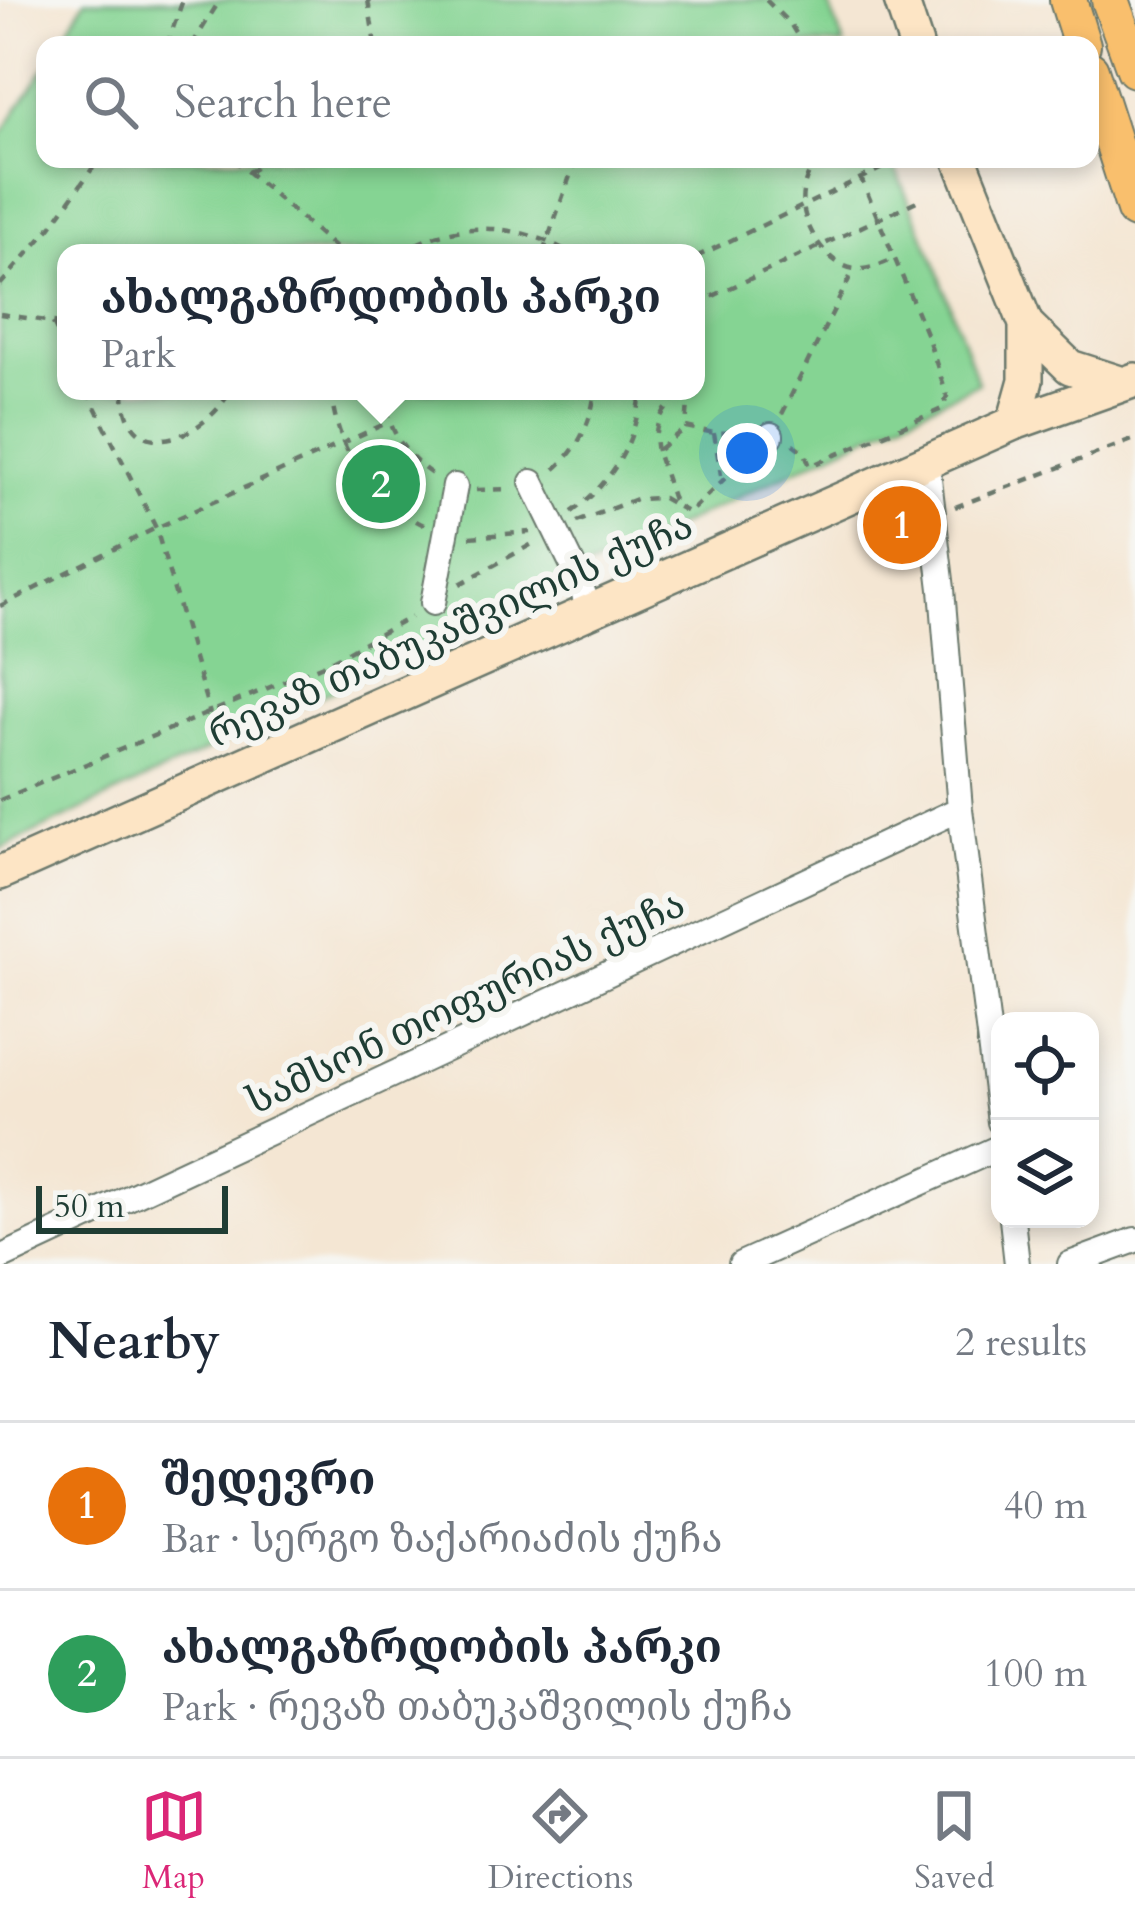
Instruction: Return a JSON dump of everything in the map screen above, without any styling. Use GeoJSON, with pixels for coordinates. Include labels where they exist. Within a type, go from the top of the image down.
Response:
{"type":"FeatureCollection","features":[{"type":"Feature","properties":{"kind":"main road"},"geometry":{"type":"LineString","coordinates":[[1068,0],[1079,36]]}},
{"type":"Feature","properties":{"kind":"main road"},"geometry":{"type":"LineString","coordinates":[[1110,0],[1135,69]]}},
{"type":"Feature","properties":{"kind":"main road"},"geometry":{"type":"LineString","coordinates":[[1099,98],[1135,210]]}},
{"type":"Feature","properties":{"kind":"main road"},"geometry":{"type":"LineString","coordinates":[[964,168],[1026,324],[1026,380],[1015,423]]}},
{"type":"Feature","properties":{"kind":"main road"},"geometry":{"type":"LineString","coordinates":[[1026,324],[1070,367],[1129,382]]}},
{"type":"Feature","properties":{"kind":"main road","name":"რევაზ თაბუკაშვილის ქუჩა"},"geometry":{"type":"LineString","coordinates":[[0,873],[1015,423],[1129,382]]}},
{"type":"Feature","properties":{"kind":"street"},"geometry":{"type":"LineString","coordinates":[[927,463],[960,809],[1000,1120]]}},
{"type":"Feature","properties":{"kind":"street"},"geometry":{"type":"LineString","coordinates":[[532,482],[590,612]]}},
{"type":"Feature","properties":{"kind":"street"},"geometry":{"type":"LineString","coordinates":[[433,603],[455,486]]}},
{"type":"Feature","properties":{"kind":"street","name":"სამსონ თოფურიას ქუჩა"},"geometry":{"type":"LineString","coordinates":[[0,1258],[960,809]]}},
{"type":"Feature","properties":{"kind":"street"},"geometry":{"type":"LineString","coordinates":[[741,1264],[991,1151]]}},
{"type":"Feature","properties":{"kind":"street"},"geometry":{"type":"LineString","coordinates":[[1013,1228],[1017,1264]]}},
{"type":"Feature","properties":{"kind":"street"},"geometry":{"type":"LineString","coordinates":[[1070,1264],[1135,1240]]}},
{"type":"Feature","properties":{"kind":"path"},"geometry":{"type":"LineString","coordinates":[[170,36],[183,0]]}},
{"type":"Feature","properties":{"kind":"path"},"geometry":{"type":"LineString","coordinates":[[198,36],[220,0]]}},
{"type":"Feature","properties":{"kind":"path"},"geometry":{"type":"LineString","coordinates":[[368,0],[373,36]]}},
{"type":"Feature","properties":{"kind":"path"},"geometry":{"type":"LineString","coordinates":[[766,0],[798,36]]}},
{"type":"Feature","properties":{"kind":"path"},"geometry":{"type":"LineString","coordinates":[[0,285],[51,227],[93,168]]}},
{"type":"Feature","properties":{"kind":"path"},"geometry":{"type":"LineString","coordinates":[[243,168],[331,244]]}},
{"type":"Feature","properties":{"kind":"path"},"geometry":{"type":"LineString","coordinates":[[248,172],[255,168]]}},
{"type":"Feature","properties":{"kind":"path"},"geometry":{"type":"LineString","coordinates":[[546,244],[573,168]]}},
{"type":"Feature","properties":{"kind":"path"},"geometry":{"type":"LineString","coordinates":[[813,168],[802,204],[819,244],[835,261],[854,269],[894,259],[858,168]]}},
{"type":"Feature","properties":{"kind":"path"},"geometry":{"type":"LineString","coordinates":[[705,252],[880,168]]}},
{"type":"Feature","properties":{"kind":"path"},"geometry":{"type":"LineString","coordinates":[[705,300],[922,199]]}},
{"type":"Feature","properties":{"kind":"path"},"geometry":{"type":"LineString","coordinates":[[420,244],[466,229],[507,230],[553,244]]}},
{"type":"Feature","properties":{"kind":"path"},"geometry":{"type":"LineString","coordinates":[[686,427],[771,435],[854,269]]}},
{"type":"Feature","properties":{"kind":"path"},"geometry":{"type":"LineString","coordinates":[[0,314],[57,323]]}},
{"type":"Feature","properties":{"kind":"path"},"geometry":{"type":"LineString","coordinates":[[52,322],[57,332]]}},
{"type":"Feature","properties":{"kind":"path"},"geometry":{"type":"LineString","coordinates":[[92,400],[156,529],[210,714]]}},
{"type":"Feature","properties":{"kind":"path"},"geometry":{"type":"LineString","coordinates":[[125,400],[129,422],[145,436],[169,440],[208,422],[224,400]]}},
{"type":"Feature","properties":{"kind":"path"},"geometry":{"type":"LineString","coordinates":[[333,400],[341,443],[379,495],[398,511],[445,532],[505,537],[551,524],[592,497],[609,478],[632,435],[639,400]]}},
{"type":"Feature","properties":{"kind":"path"},"geometry":{"type":"LineString","coordinates":[[385,400],[389,422],[415,461],[455,486],[490,491],[532,482],[564,461],[579,441],[593,400]]}},
{"type":"Feature","properties":{"kind":"path"},"geometry":{"type":"LineString","coordinates":[[674,504],[653,436],[658,421],[676,400]]}},
{"type":"Feature","properties":{"kind":"path"},"geometry":{"type":"LineString","coordinates":[[657,451],[686,427],[687,400]]}},
{"type":"Feature","properties":{"kind":"path"},"geometry":{"type":"LineString","coordinates":[[0,606],[389,422]]}},
{"type":"Feature","properties":{"kind":"path"},"geometry":{"type":"LineString","coordinates":[[714,433],[722,477]]}},
{"type":"Feature","properties":{"kind":"path"},"geometry":{"type":"LineString","coordinates":[[933,515],[1135,439]]}},
{"type":"Feature","properties":{"kind":"green space"},"geometry":{"type":"Polygon","coordinates":[[[85,0],[822,0],[829,5],[841,36],[64,36],[85,0]]]}},
{"type":"Feature","properties":{"kind":"green space"},"geometry":{"type":"Polygon","coordinates":[[[36,81],[36,168],[895,168],[978,383],[0,849],[0,136],[36,81]]]}},
{"type":"Feature","properties":{"kind":"place","name":"ახალგაზრდობის პარკი"},"geometry":{"type":"Point","coordinates":[381,484]}},
{"type":"Feature","properties":{"kind":"place","name":"შედევრი"},"geometry":{"type":"Point","coordinates":[902,525]}}]}
